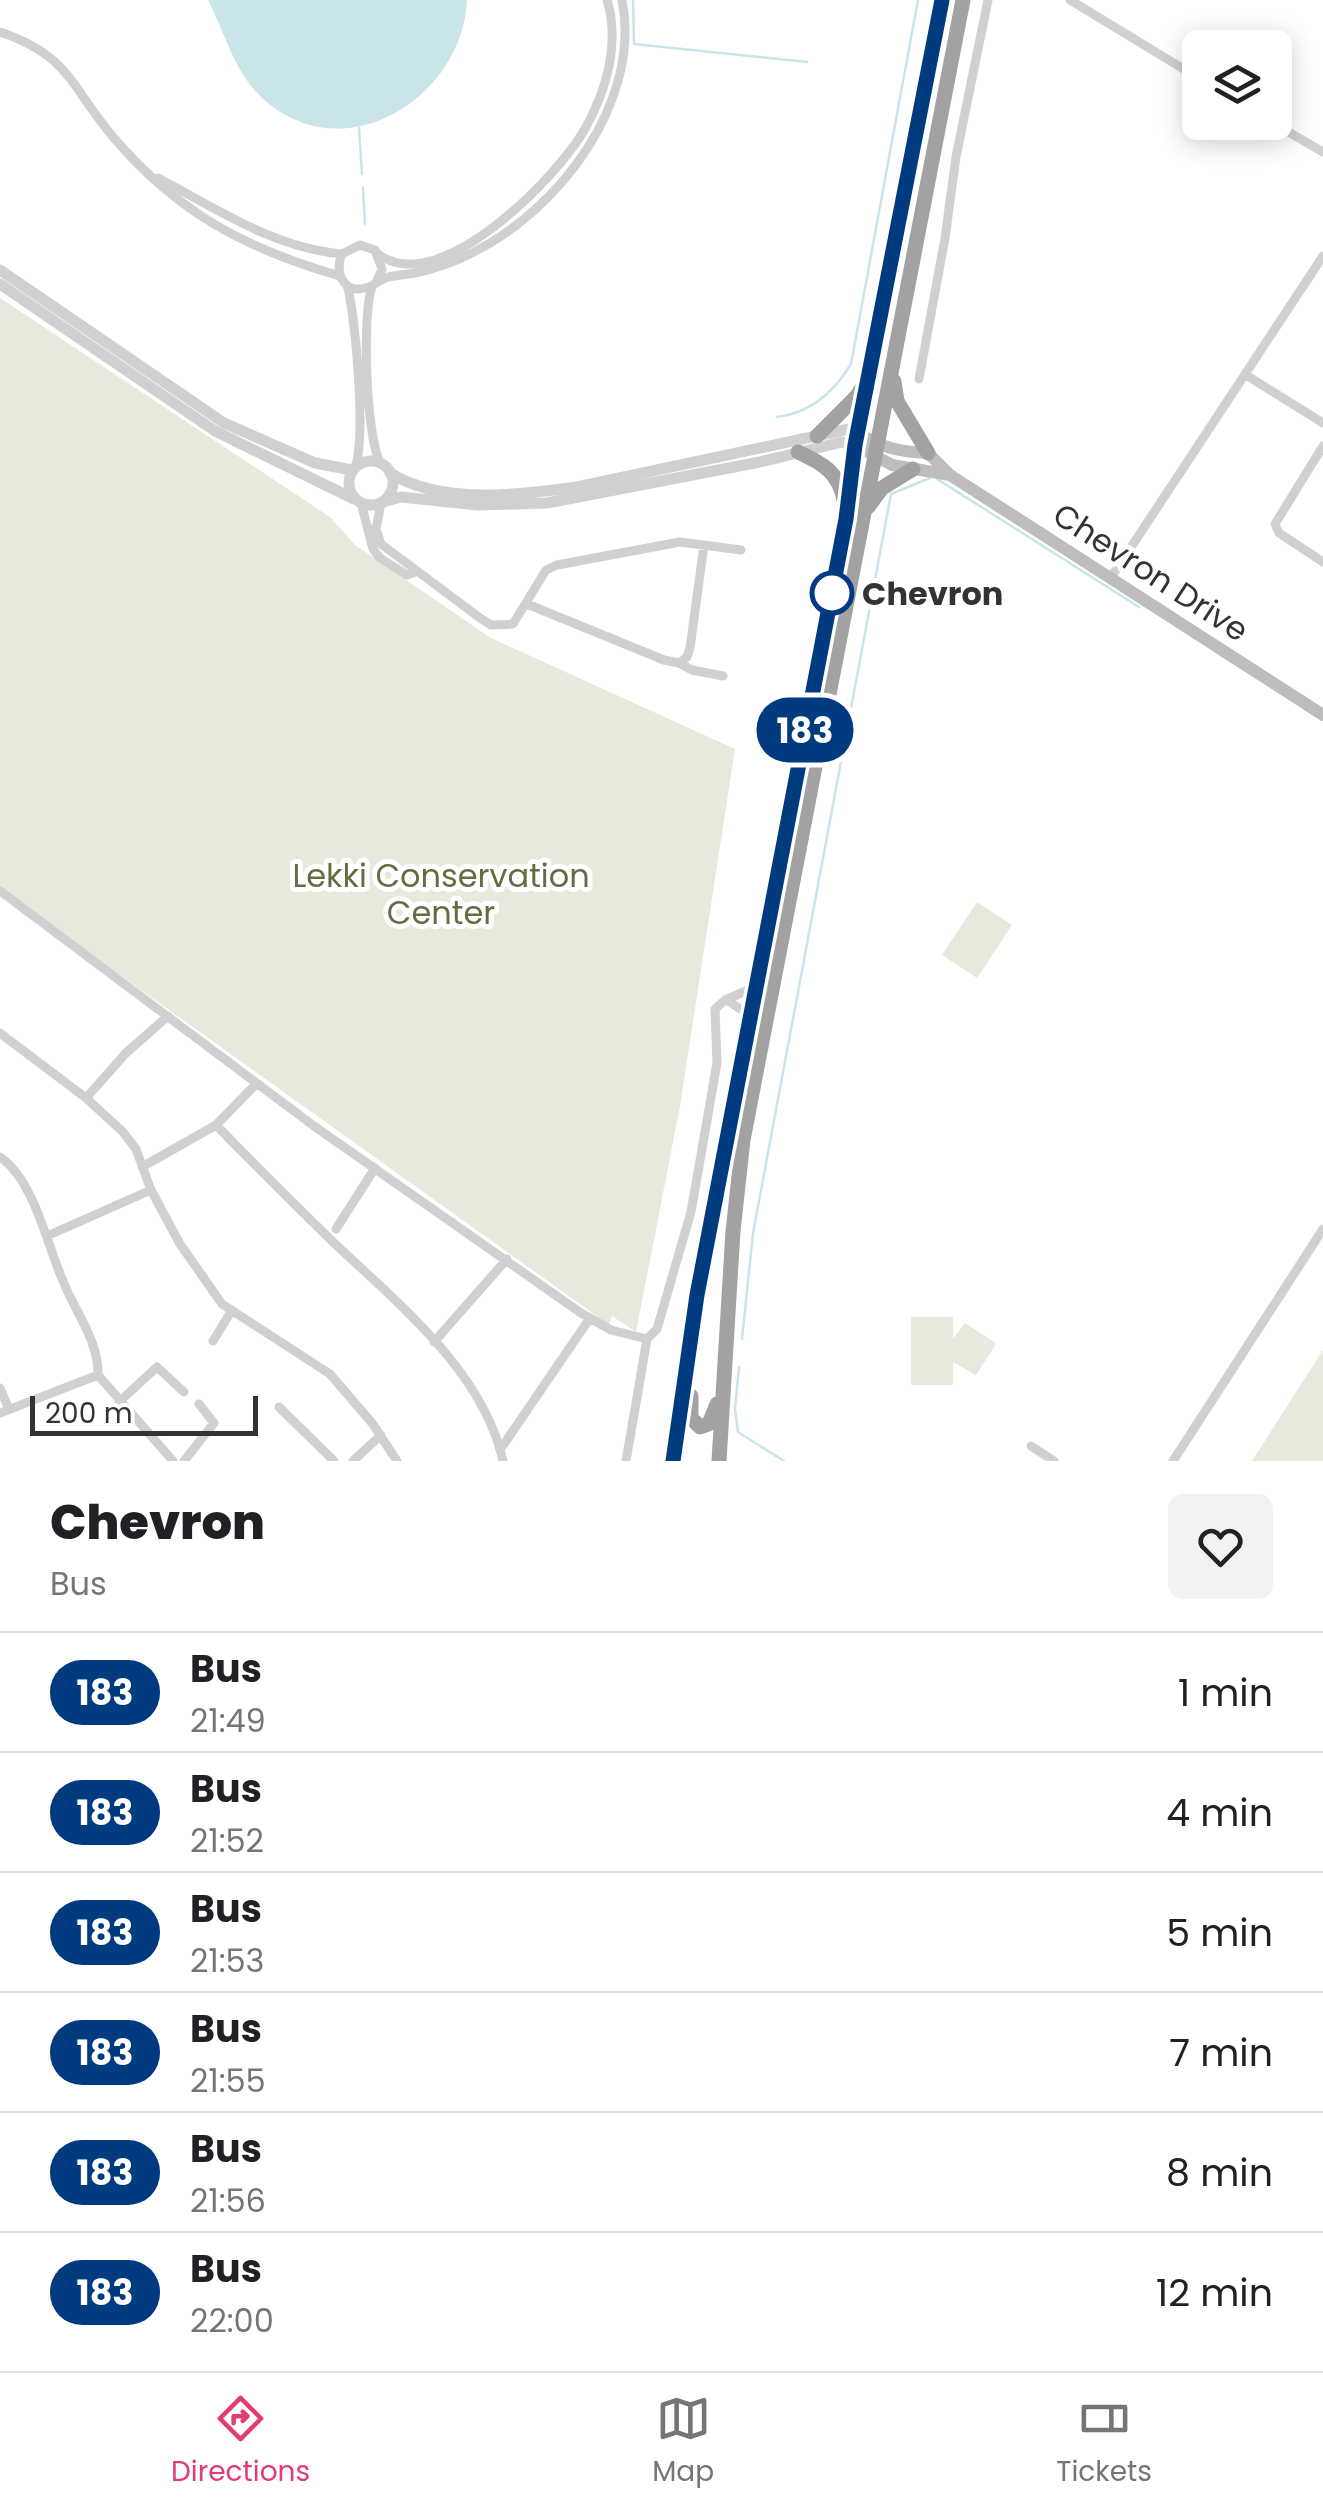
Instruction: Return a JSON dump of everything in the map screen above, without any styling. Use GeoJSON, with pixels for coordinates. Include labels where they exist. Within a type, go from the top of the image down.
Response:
{"type":"FeatureCollection","features":[{"type":"Feature","properties":{"kind":"highway"},"geometry":{"type":"LineString","coordinates":[[719,1461],[737,1190],[744,1140],[864,515],[871,372],[942,0]]}},
{"type":"Feature","properties":{"kind":"highway"},"geometry":{"type":"LineString","coordinates":[[673,1461],[754,987],[846,519],[892,360],[963,0]]}},
{"type":"Feature","properties":{"kind":"highway"},"geometry":{"type":"LineString","coordinates":[[850,583],[847,571],[873,399],[895,286],[892,264]]}},
{"type":"Feature","properties":{"kind":"highway"},"geometry":{"type":"LineString","coordinates":[[892,360],[897,401],[928,454]]}},
{"type":"Feature","properties":{"kind":"highway"},"geometry":{"type":"LineString","coordinates":[[817,436],[856,397],[871,372]]}},
{"type":"Feature","properties":{"kind":"highway"},"geometry":{"type":"LineString","coordinates":[[798,452],[835,475],[841,485],[846,519]]}},
{"type":"Feature","properties":{"kind":"highway"},"geometry":{"type":"LineString","coordinates":[[864,515],[882,488],[913,469]]}},
{"type":"Feature","properties":{"kind":"highway"},"geometry":{"type":"LineString","coordinates":[[689,1352],[694,1368],[691,1418],[700,1427],[713,1418],[724,1376]]}},
{"type":"Feature","properties":{"kind":"main road"},"geometry":{"type":"LineString","coordinates":[[867,446],[928,454]]}},
{"type":"Feature","properties":{"kind":"main road","name":"Chevron Drive"},"geometry":{"type":"LineString","coordinates":[[867,446],[892,465],[950,474]]}},
{"type":"Feature","properties":{"kind":"main road","name":"Chevron Drive"},"geometry":{"type":"LineString","coordinates":[[928,454],[950,474],[1323,715]]}},
{"type":"Feature","properties":{"kind":"street"},"geometry":{"type":"LineString","coordinates":[[151,175],[253,229],[314,250],[342,254],[360,245],[388,261],[402,264],[430,260],[504,221],[542,187],[571,150],[598,102],[614,41],[608,0]]}},
{"type":"Feature","properties":{"kind":"street"},"geometry":{"type":"LineString","coordinates":[[347,285],[362,289],[389,277],[431,269],[470,254],[511,229],[547,199],[586,149],[613,92],[624,39],[622,0]]}},
{"type":"Feature","properties":{"kind":"street"},"geometry":{"type":"LineString","coordinates":[[918,379],[946,238],[956,156],[988,0]]}},
{"type":"Feature","properties":{"kind":"street"},"geometry":{"type":"LineString","coordinates":[[1070,0],[1182,68]]}},
{"type":"Feature","properties":{"kind":"street"},"geometry":{"type":"LineString","coordinates":[[0,32],[31,43],[68,72],[114,138],[182,204],[214,226],[278,255],[340,276],[347,285],[360,447],[348,486],[357,501],[368,540],[380,558],[406,575],[415,572]]}},
{"type":"Feature","properties":{"kind":"street"},"geometry":{"type":"LineString","coordinates":[[1292,134],[1323,152]]}},
{"type":"Feature","properties":{"kind":"street"},"geometry":{"type":"LineString","coordinates":[[340,276],[342,254]]}},
{"type":"Feature","properties":{"kind":"street"},"geometry":{"type":"LineString","coordinates":[[378,254],[382,269],[366,312],[368,385],[374,450],[393,486],[382,502],[376,529],[381,544],[412,565],[415,572],[491,625],[512,624],[546,570],[556,564],[680,542],[741,550]]}},
{"type":"Feature","properties":{"kind":"street"},"geometry":{"type":"LineString","coordinates":[[1110,579],[1323,256]]}},
{"type":"Feature","properties":{"kind":"street"},"geometry":{"type":"LineString","coordinates":[[0,270],[224,423],[314,463],[354,469],[366,461],[386,468],[403,481],[437,490],[532,492],[577,487],[849,429],[867,446]]}},
{"type":"Feature","properties":{"kind":"street"},"geometry":{"type":"LineString","coordinates":[[0,284],[216,432],[357,501],[382,502],[401,497],[478,505],[547,503],[842,442],[867,446]]}},
{"type":"Feature","properties":{"kind":"street"},"geometry":{"type":"LineString","coordinates":[[1246,375],[1323,422]]}},
{"type":"Feature","properties":{"kind":"street"},"geometry":{"type":"LineString","coordinates":[[1323,446],[1274,524],[1279,533],[1323,562]]}},
{"type":"Feature","properties":{"kind":"street"},"geometry":{"type":"LineString","coordinates":[[679,663],[690,648],[704,545]]}},
{"type":"Feature","properties":{"kind":"street"},"geometry":{"type":"LineString","coordinates":[[527,604],[664,660],[723,676]]}},
{"type":"Feature","properties":{"kind":"street"},"geometry":{"type":"LineString","coordinates":[[0,891],[256,1084],[590,1318],[611,1330],[647,1339]]}},
{"type":"Feature","properties":{"kind":"street"},"geometry":{"type":"LineString","coordinates":[[626,1461],[647,1339],[656,1329],[690,1212],[717,1062],[716,1009],[754,987]]}},
{"type":"Feature","properties":{"kind":"street"},"geometry":{"type":"LineString","coordinates":[[726,1000],[749,1015]]}},
{"type":"Feature","properties":{"kind":"street"},"geometry":{"type":"LineString","coordinates":[[86,1098],[126,1053],[168,1016]]}},
{"type":"Feature","properties":{"kind":"street"},"geometry":{"type":"LineString","coordinates":[[0,1033],[86,1098],[123,1132],[136,1149],[151,1190],[180,1244],[222,1304],[330,1374],[381,1435],[397,1461]]}},
{"type":"Feature","properties":{"kind":"street"},"geometry":{"type":"LineString","coordinates":[[142,1167],[216,1125],[256,1084]]}},
{"type":"Feature","properties":{"kind":"street"},"geometry":{"type":"LineString","coordinates":[[216,1125],[365,1269],[434,1342],[464,1377],[502,1447],[504,1461]]}},
{"type":"Feature","properties":{"kind":"street"},"geometry":{"type":"LineString","coordinates":[[0,1157],[23,1183],[91,1341],[98,1376],[173,1461]]}},
{"type":"Feature","properties":{"kind":"street"},"geometry":{"type":"LineString","coordinates":[[336,1229],[375,1168]]}},
{"type":"Feature","properties":{"kind":"street"},"geometry":{"type":"LineString","coordinates":[[46,1236],[151,1190]]}},
{"type":"Feature","properties":{"kind":"street"},"geometry":{"type":"LineString","coordinates":[[1172,1461],[1323,1229]]}},
{"type":"Feature","properties":{"kind":"street"},"geometry":{"type":"LineString","coordinates":[[434,1342],[506,1259]]}},
{"type":"Feature","properties":{"kind":"street"},"geometry":{"type":"LineString","coordinates":[[213,1341],[232,1310]]}},
{"type":"Feature","properties":{"kind":"street"},"geometry":{"type":"LineString","coordinates":[[502,1447],[590,1318]]}},
{"type":"Feature","properties":{"kind":"street"},"geometry":{"type":"LineString","coordinates":[[120,1402],[157,1367],[184,1392]]}},
{"type":"Feature","properties":{"kind":"street"},"geometry":{"type":"LineString","coordinates":[[0,1388],[5,1411],[98,1376]]}},
{"type":"Feature","properties":{"kind":"street"},"geometry":{"type":"LineString","coordinates":[[184,1461],[214,1423],[199,1404]]}},
{"type":"Feature","properties":{"kind":"street"},"geometry":{"type":"LineString","coordinates":[[279,1407],[334,1461]]}},
{"type":"Feature","properties":{"kind":"street"},"geometry":{"type":"LineString","coordinates":[[354,1461],[381,1435]]}},
{"type":"Feature","properties":{"kind":"street"},"geometry":{"type":"LineString","coordinates":[[1031,1446],[1053,1461]]}},
{"type":"Feature","properties":{"kind":"green space","name":"Lekki Conservation Center"},"geometry":{"type":"Polygon","coordinates":[[[0,298],[330,517],[355,545],[491,638],[735,749],[680,1106],[636,1332],[612,1316],[609,1325],[0,889],[0,298]]]}},
{"type":"Feature","properties":{"kind":"green space"},"geometry":{"type":"Polygon","coordinates":[[[977,902],[1012,925],[977,978],[942,955],[977,902]]]}},
{"type":"Feature","properties":{"kind":"green space"},"geometry":{"type":"Polygon","coordinates":[[[911,1317],[953,1317],[953,1339],[965,1323],[995,1346],[976,1375],[953,1362],[953,1385],[911,1385],[911,1317]]]}},
{"type":"Feature","properties":{"kind":"green space"},"geometry":{"type":"Polygon","coordinates":[[[1323,1350],[1323,1461],[1252,1461],[1323,1350]]]}},
{"type":"Feature","properties":{"kind":"water"},"geometry":{"type":"Polygon","coordinates":[[[208,0],[467,0],[461,34],[446,65],[424,92],[397,112],[366,125],[334,129],[301,122],[257,93],[240,69],[208,0]]]}},
{"type":"Feature","properties":{"kind":"waterway"},"geometry":{"type":"LineString","coordinates":[[633,0],[634,44],[807,62]]}},
{"type":"Feature","properties":{"kind":"waterway"},"geometry":{"type":"LineString","coordinates":[[777,417],[811,406],[837,384],[851,364],[918,0]]}},
{"type":"Feature","properties":{"kind":"waterway"},"geometry":{"type":"LineString","coordinates":[[359,128],[362,174]]}},
{"type":"Feature","properties":{"kind":"waterway"},"geometry":{"type":"LineString","coordinates":[[363,188],[365,224]]}},
{"type":"Feature","properties":{"kind":"waterway"},"geometry":{"type":"LineString","coordinates":[[742,1339],[753,1233],[891,494],[930,478]]}},
{"type":"Feature","properties":{"kind":"waterway"},"geometry":{"type":"LineString","coordinates":[[937,479],[1139,607]]}},
{"type":"Feature","properties":{"kind":"waterway"},"geometry":{"type":"LineString","coordinates":[[739,1367],[735,1409],[738,1432],[784,1461]]}},
{"type":"Feature","properties":{"kind":"bus line","name":"183"},"geometry":{"type":"LineString","coordinates":[[673,1461],[697,1295],[942,0]]}},
{"type":"Feature","properties":{"kind":"place","name":"Chevron"},"geometry":{"type":"Point","coordinates":[832,593]}}]}
